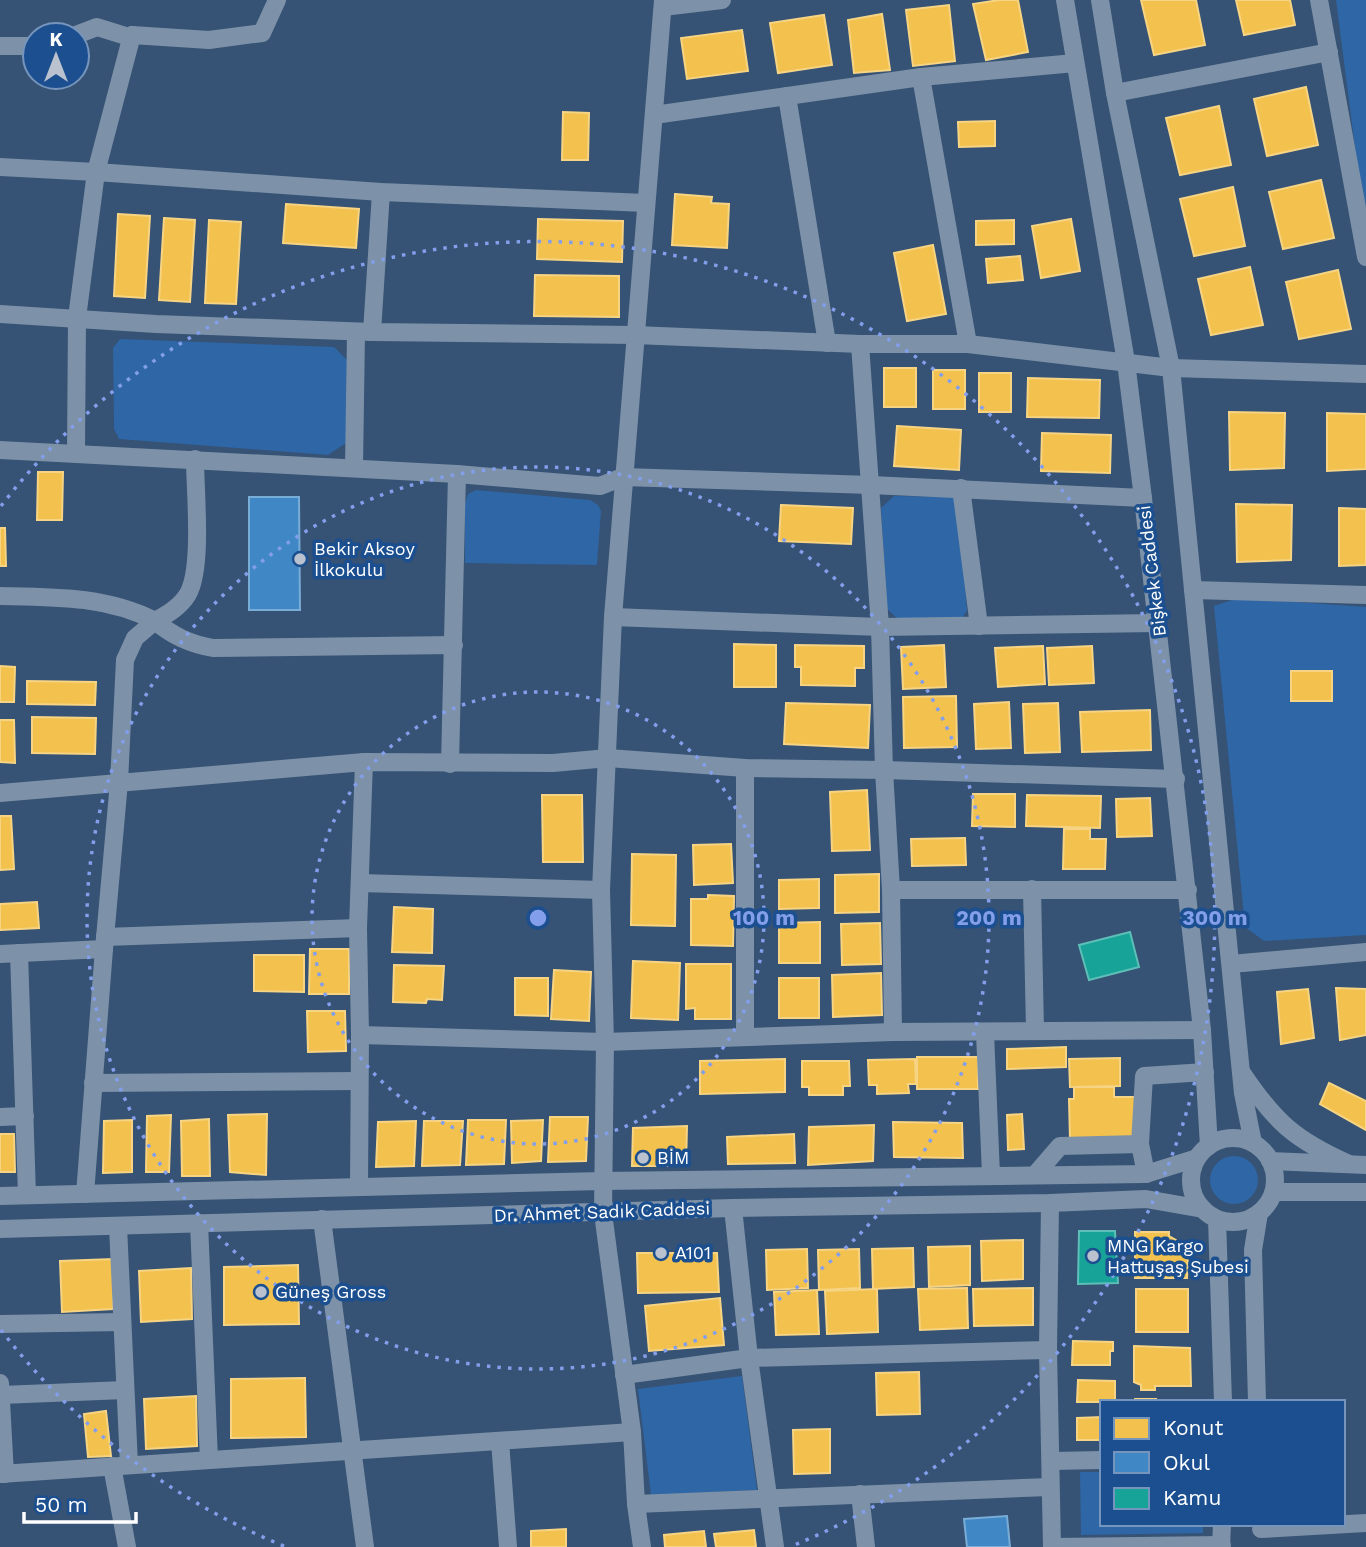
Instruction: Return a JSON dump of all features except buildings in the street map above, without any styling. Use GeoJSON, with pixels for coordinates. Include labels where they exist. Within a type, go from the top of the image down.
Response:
{"type":"FeatureCollection","features":[{"type":"Feature","properties":{"kind":"street"},"geometry":{"type":"LineString","coordinates":[[91,29],[97,27],[129,37],[132,35],[209,40],[262,33],[277,0]]}},
{"type":"Feature","properties":{"kind":"street"},"geometry":{"type":"LineString","coordinates":[[642,1547],[636,1504],[632,1432],[603,1213],[602,1181],[605,1042],[601,890],[613,617],[663,3],[722,0]]}},
{"type":"Feature","properties":{"kind":"street","name":"Bişkek Caddesi"},"geometry":{"type":"LineString","coordinates":[[1065,0],[1126,362],[1158,623],[1202,1030],[1205,1072],[1203,1152]]}},
{"type":"Feature","properties":{"kind":"street"},"geometry":{"type":"LineString","coordinates":[[1100,0],[1115,93],[1171,368],[1243,1093],[1253,1143]]}},
{"type":"Feature","properties":{"kind":"street"},"geometry":{"type":"LineString","coordinates":[[1319,0],[1366,257]]}},
{"type":"Feature","properties":{"kind":"street"},"geometry":{"type":"LineString","coordinates":[[76,453],[77,318],[96,172],[132,35]]}},
{"type":"Feature","properties":{"kind":"street"},"geometry":{"type":"LineString","coordinates":[[0,46],[21,46]]}},
{"type":"Feature","properties":{"kind":"street"},"geometry":{"type":"LineString","coordinates":[[1115,93],[1329,52]]}},
{"type":"Feature","properties":{"kind":"street"},"geometry":{"type":"LineString","coordinates":[[654,115],[921,76],[1075,63]]}},
{"type":"Feature","properties":{"kind":"street"},"geometry":{"type":"LineString","coordinates":[[921,76],[968,344]]}},
{"type":"Feature","properties":{"kind":"street"},"geometry":{"type":"LineString","coordinates":[[786,96],[827,343]]}},
{"type":"Feature","properties":{"kind":"street"},"geometry":{"type":"LineString","coordinates":[[0,167],[381,192],[646,203]]}},
{"type":"Feature","properties":{"kind":"street"},"geometry":{"type":"LineString","coordinates":[[354,468],[364,332],[381,192]]}},
{"type":"Feature","properties":{"kind":"street"},"geometry":{"type":"LineString","coordinates":[[0,314],[156,324],[364,332],[635,335],[860,345],[968,344],[1171,368],[1366,374]]}},
{"type":"Feature","properties":{"kind":"street"},"geometry":{"type":"LineString","coordinates":[[860,345],[880,627],[891,890],[893,1032]]}},
{"type":"Feature","properties":{"kind":"street"},"geometry":{"type":"LineString","coordinates":[[0,450],[195,458],[457,474],[600,486],[623,477],[961,488],[1143,498]]}},
{"type":"Feature","properties":{"kind":"street"},"geometry":{"type":"LineString","coordinates":[[85,1194],[119,782],[125,660],[135,638],[182,602],[194,579],[195,458]]}},
{"type":"Feature","properties":{"kind":"street"},"geometry":{"type":"LineString","coordinates":[[450,764],[457,474]]}},
{"type":"Feature","properties":{"kind":"street"},"geometry":{"type":"LineString","coordinates":[[961,488],[979,626]]}},
{"type":"Feature","properties":{"kind":"street"},"geometry":{"type":"LineString","coordinates":[[1194,590],[1366,595]]}},
{"type":"Feature","properties":{"kind":"street"},"geometry":{"type":"LineString","coordinates":[[0,596],[86,600],[123,608],[155,621],[183,641],[213,648],[454,645]]}},
{"type":"Feature","properties":{"kind":"street"},"geometry":{"type":"LineString","coordinates":[[613,617],[880,627],[1158,623]]}},
{"type":"Feature","properties":{"kind":"street"},"geometry":{"type":"LineString","coordinates":[[0,793],[364,762],[553,763],[608,758],[745,768],[1176,779]]}},
{"type":"Feature","properties":{"kind":"street"},"geometry":{"type":"LineString","coordinates":[[359,1187],[358,928],[364,762]]}},
{"type":"Feature","properties":{"kind":"street"},"geometry":{"type":"LineString","coordinates":[[745,768],[745,1036]]}},
{"type":"Feature","properties":{"kind":"street"},"geometry":{"type":"LineString","coordinates":[[360,883],[601,890]]}},
{"type":"Feature","properties":{"kind":"street"},"geometry":{"type":"LineString","coordinates":[[1032,889],[1035,1030]]}},
{"type":"Feature","properties":{"kind":"street"},"geometry":{"type":"LineString","coordinates":[[891,890],[1188,890]]}},
{"type":"Feature","properties":{"kind":"street"},"geometry":{"type":"LineString","coordinates":[[0,954],[105,943],[358,928]]}},
{"type":"Feature","properties":{"kind":"street"},"geometry":{"type":"LineString","coordinates":[[1231,964],[1366,952]]}},
{"type":"Feature","properties":{"kind":"street"},"geometry":{"type":"LineString","coordinates":[[19,953],[27,1195]]}},
{"type":"Feature","properties":{"kind":"street"},"geometry":{"type":"LineString","coordinates":[[360,1035],[605,1042],[893,1032],[1202,1030]]}},
{"type":"Feature","properties":{"kind":"street"},"geometry":{"type":"LineString","coordinates":[[985,1032],[991,1175]]}},
{"type":"Feature","properties":{"kind":"street"},"geometry":{"type":"LineString","coordinates":[[1146,1174],[1140,1144],[1144,1076],[1205,1072]]}},
{"type":"Feature","properties":{"kind":"street"},"geometry":{"type":"LineString","coordinates":[[1241,1072],[1264,1105],[1296,1136],[1319,1151],[1357,1165]]}},
{"type":"Feature","properties":{"kind":"street"},"geometry":{"type":"LineString","coordinates":[[93,1083],[359,1081]]}},
{"type":"Feature","properties":{"kind":"street"},"geometry":{"type":"LineString","coordinates":[[0,1118],[25,1116]]}},
{"type":"Feature","properties":{"kind":"street"},"geometry":{"type":"LineString","coordinates":[[1228,1138],[1253,1143],[1267,1154],[1270,1161],[1276,1181],[1273,1192],[1265,1208],[1259,1213],[1240,1222],[1226,1222],[1210,1214],[1194,1195],[1191,1183],[1203,1152],[1228,1138]]}},
{"type":"Feature","properties":{"kind":"street"},"geometry":{"type":"LineString","coordinates":[[1035,1175],[1060,1146],[1140,1144]]}},
{"type":"Feature","properties":{"kind":"street","name":"Dr. Ahmet Sadık Caddesi"},"geometry":{"type":"LineString","coordinates":[[0,1196],[602,1181],[1146,1174],[1203,1152]]}},
{"type":"Feature","properties":{"kind":"street"},"geometry":{"type":"LineString","coordinates":[[1270,1161],[1357,1165]]}},
{"type":"Feature","properties":{"kind":"street"},"geometry":{"type":"LineString","coordinates":[[1273,1192],[1366,1192]]}},
{"type":"Feature","properties":{"kind":"street","name":"Dr. Ahmet Sadık Caddesi"},"geometry":{"type":"LineString","coordinates":[[0,1229],[1146,1199],[1210,1214]]}},
{"type":"Feature","properties":{"kind":"street"},"geometry":{"type":"LineString","coordinates":[[1050,1203],[1048,1350],[1052,1547],[1222,1546],[1222,1526]]}},
{"type":"Feature","properties":{"kind":"street"},"geometry":{"type":"LineString","coordinates":[[733,1208],[749,1358],[775,1547]]}},
{"type":"Feature","properties":{"kind":"street"},"geometry":{"type":"LineString","coordinates":[[1257,1400],[1253,1250],[1259,1213]]}},
{"type":"Feature","properties":{"kind":"street"},"geometry":{"type":"LineString","coordinates":[[1210,1214],[1223,1400]]}},
{"type":"Feature","properties":{"kind":"street"},"geometry":{"type":"LineString","coordinates":[[322,1219],[365,1547]]}},
{"type":"Feature","properties":{"kind":"street"},"geometry":{"type":"LineString","coordinates":[[199,1223],[209,1460]]}},
{"type":"Feature","properties":{"kind":"street"},"geometry":{"type":"LineString","coordinates":[[118,1226],[125,1391],[120,1466],[127,1547]]}},
{"type":"Feature","properties":{"kind":"street"},"geometry":{"type":"LineString","coordinates":[[0,1324],[122,1322]]}},
{"type":"Feature","properties":{"kind":"street"},"geometry":{"type":"LineString","coordinates":[[624,1375],[749,1358],[1048,1350]]}},
{"type":"Feature","properties":{"kind":"street"},"geometry":{"type":"LineString","coordinates":[[0,1384],[2,1474],[632,1432]]}},
{"type":"Feature","properties":{"kind":"street"},"geometry":{"type":"LineString","coordinates":[[1,1395],[125,1391]]}},
{"type":"Feature","properties":{"kind":"street"},"geometry":{"type":"LineString","coordinates":[[500,1441],[508,1547]]}},
{"type":"Feature","properties":{"kind":"street"},"geometry":{"type":"LineString","coordinates":[[1052,1461],[1100,1460]]}},
{"type":"Feature","properties":{"kind":"street"},"geometry":{"type":"LineString","coordinates":[[636,1504],[1049,1487]]}},
{"type":"Feature","properties":{"kind":"street"},"geometry":{"type":"LineString","coordinates":[[860,1494],[866,1547]]}},
{"type":"Feature","properties":{"kind":"street"},"geometry":{"type":"LineString","coordinates":[[1345,1525],[1366,1523]]}},
{"type":"Feature","properties":{"kind":"street"},"geometry":{"type":"LineString","coordinates":[[1261,1534],[1337,1526]]}},
{"type":"Feature","properties":{"kind":"shaded area"},"geometry":{"type":"Polygon","coordinates":[[[1336,0],[1366,0],[1366,233],[1336,0]]]}},
{"type":"Feature","properties":{"kind":"shaded area"},"geometry":{"type":"Polygon","coordinates":[[[120,339],[334,347],[347,360],[346,443],[328,455],[119,439],[114,429],[113,348],[120,339]]]}},
{"type":"Feature","properties":{"kind":"shaded area"},"geometry":{"type":"Polygon","coordinates":[[[476,490],[590,500],[598,505],[601,511],[597,565],[465,563],[465,503],[468,494],[476,490]]]}},
{"type":"Feature","properties":{"kind":"shaded area"},"geometry":{"type":"Polygon","coordinates":[[[894,496],[953,497],[958,505],[967,611],[962,618],[900,621],[887,609],[881,508],[894,496]]]}},
{"type":"Feature","properties":{"kind":"shaded area"},"geometry":{"type":"Polygon","coordinates":[[[1238,598],[1366,607],[1366,935],[1264,941],[1245,927],[1214,606],[1238,598]]]}},
{"type":"Feature","properties":{"kind":"shaded area"},"geometry":{"type":"Polygon","coordinates":[[[1234,1156],[1251,1163],[1258,1180],[1251,1197],[1234,1204],[1217,1197],[1210,1180],[1217,1163],[1234,1156]]]}},
{"type":"Feature","properties":{"kind":"shaded area"},"geometry":{"type":"Polygon","coordinates":[[[742,1376],[757,1490],[651,1495],[638,1389],[742,1376]]]}},
{"type":"Feature","properties":{"kind":"shaded area"},"geometry":{"type":"Polygon","coordinates":[[[1080,1472],[1100,1472],[1100,1526],[1203,1526],[1203,1533],[1081,1535],[1080,1472]]]}},
{"type":"Feature","properties":{"kind":"place","name":"Bekir Aksoy İlkokulu"},"geometry":{"type":"Point","coordinates":[300,559]}},
{"type":"Feature","properties":{"kind":"place","name":"BİM"},"geometry":{"type":"Point","coordinates":[643,1158]}},
{"type":"Feature","properties":{"kind":"place","name":"A101"},"geometry":{"type":"Point","coordinates":[661,1253]}},
{"type":"Feature","properties":{"kind":"place","name":"MNG Kargo Hattuşaş Şubesi"},"geometry":{"type":"Point","coordinates":[1093,1256]}},
{"type":"Feature","properties":{"kind":"place","name":"Güneş Gross"},"geometry":{"type":"Point","coordinates":[261,1292]}}]}
